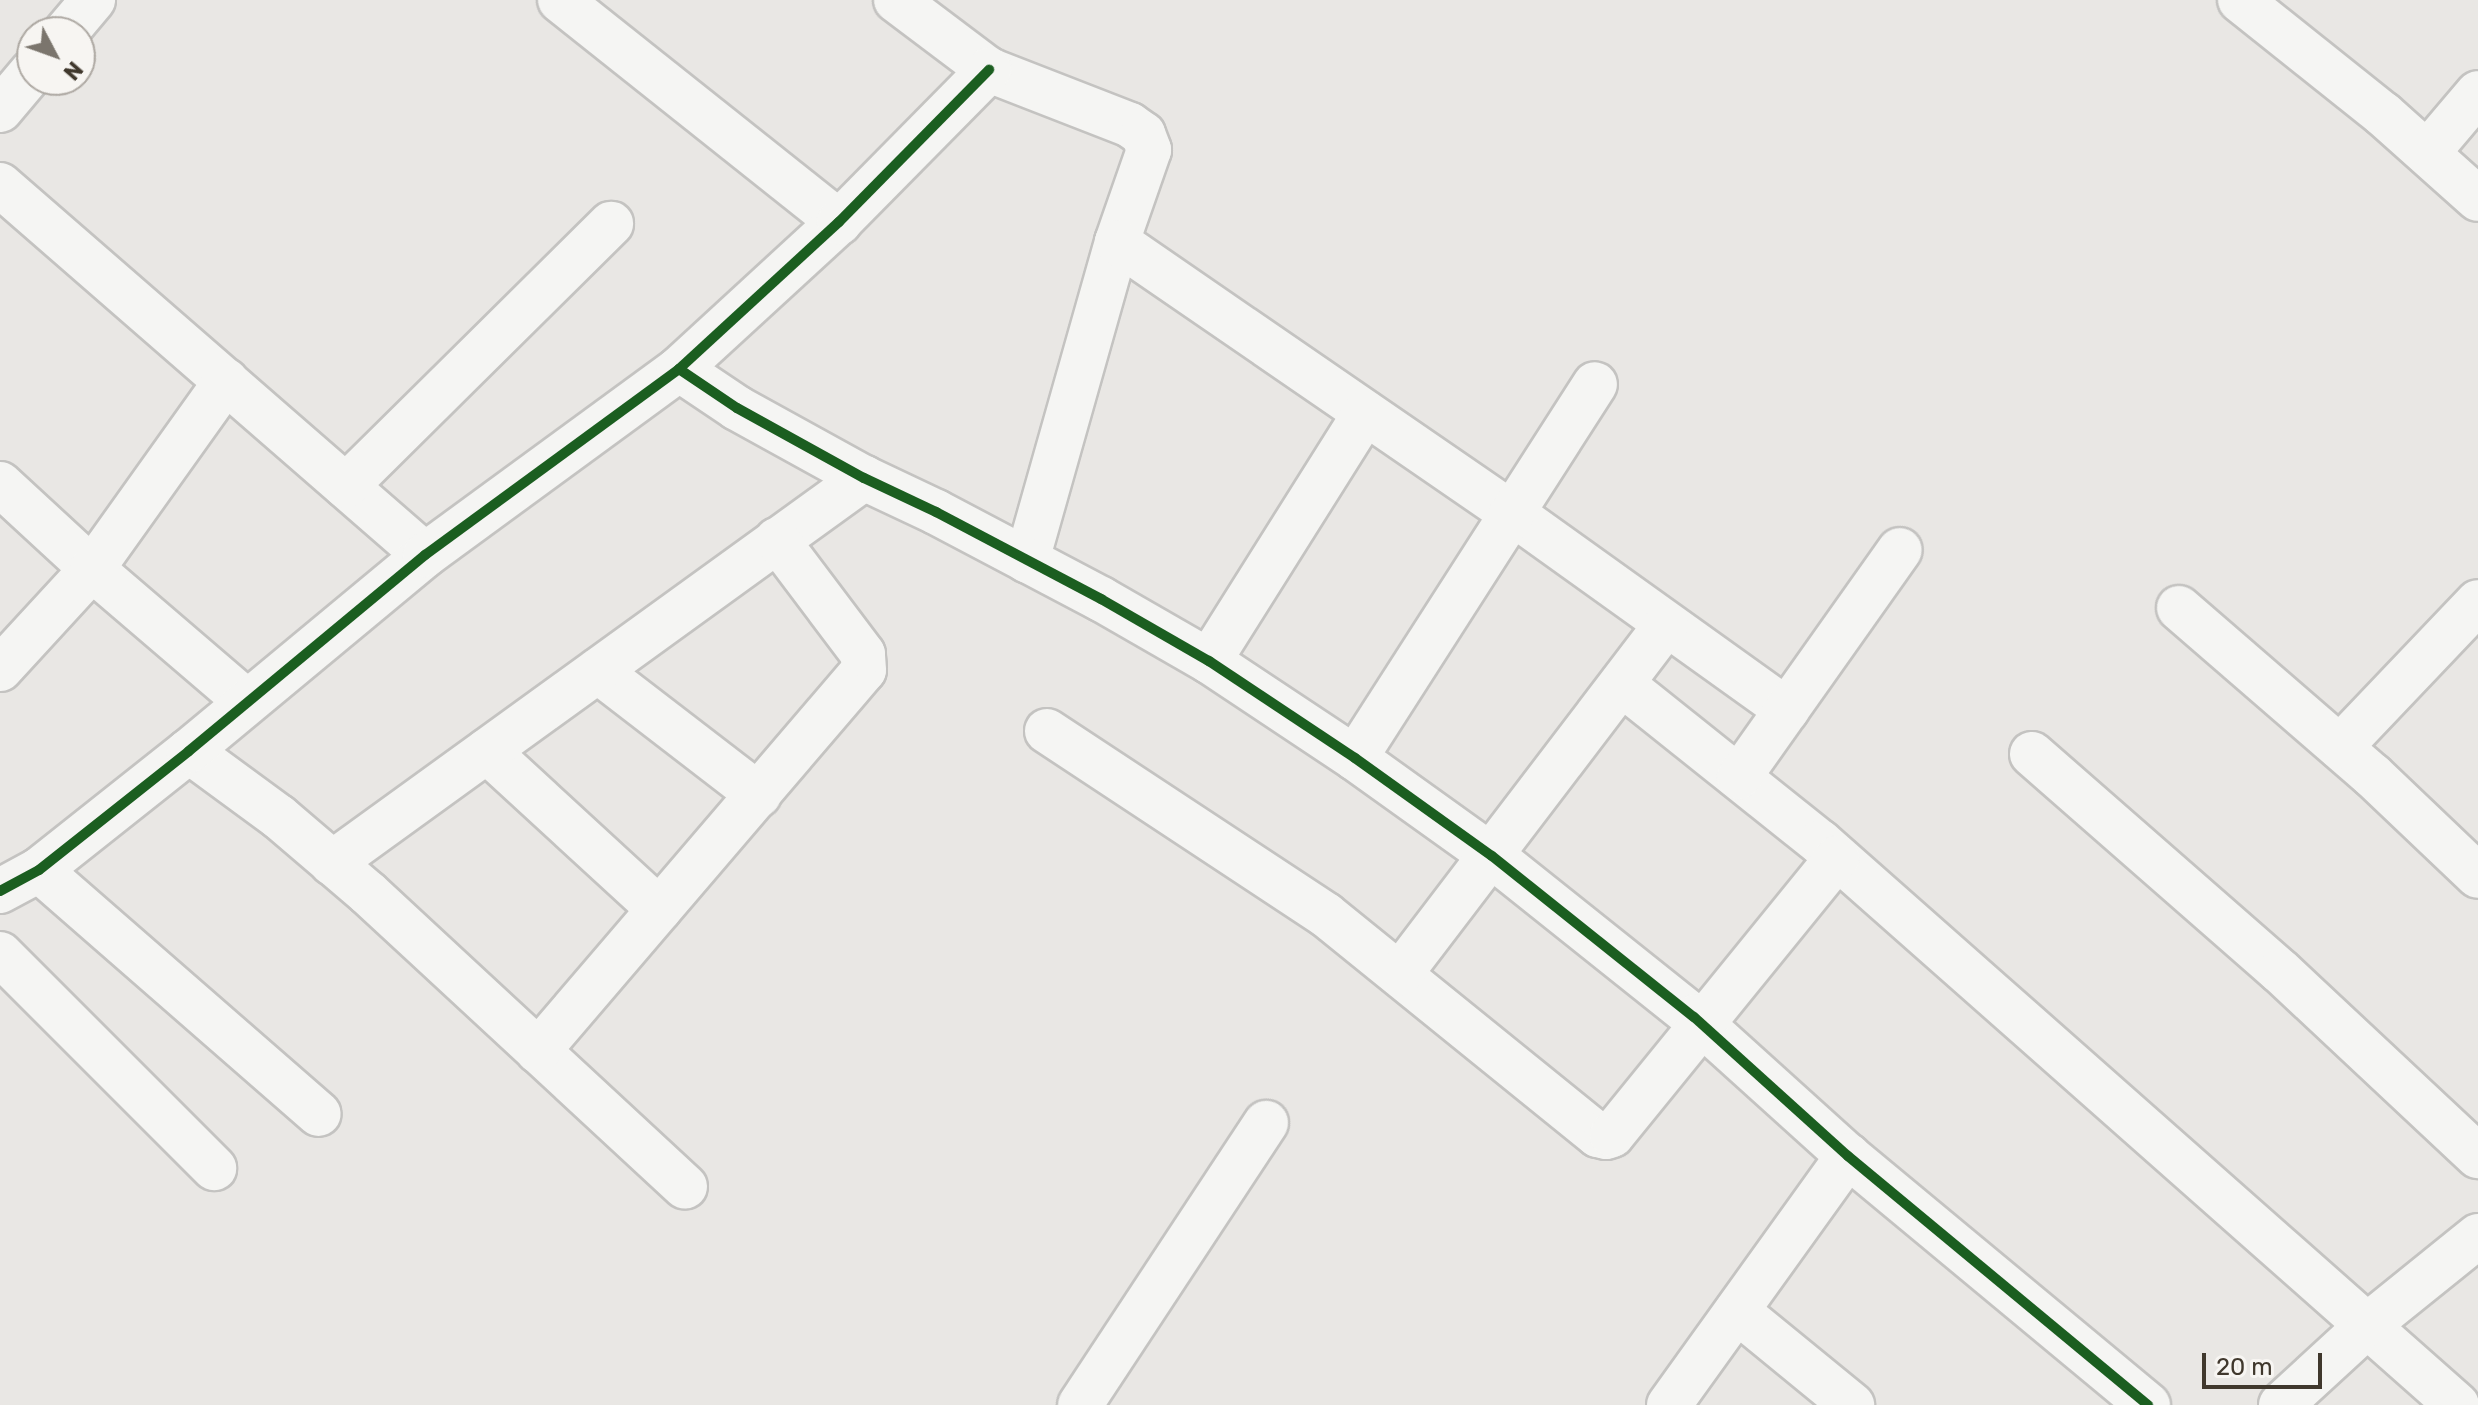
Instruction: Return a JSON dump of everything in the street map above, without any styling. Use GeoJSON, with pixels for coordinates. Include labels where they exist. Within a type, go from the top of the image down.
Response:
{"type":"FeatureCollection","features":[{"type":"Feature","properties":{"kind":"street"},"geometry":{"type":"LineString","coordinates":[[80,16],[93,0]]}},
{"type":"Feature","properties":{"kind":"street"},"geometry":{"type":"LineString","coordinates":[[560,0],[839,222]]}},
{"type":"Feature","properties":{"kind":"street"},"geometry":{"type":"LineString","coordinates":[[896,0],[1017,81],[1130,125],[1143,134],[1149,150],[1117,242],[1027,561]]}},
{"type":"Feature","properties":{"kind":"street"},"geometry":{"type":"LineString","coordinates":[[2240,0],[2428,152],[2478,199]]}},
{"type":"Feature","properties":{"kind":"street"},"geometry":{"type":"LineString","coordinates":[[0,891],[39,870],[189,751],[425,555],[679,369],[839,222],[1017,81]]}},
{"type":"Feature","properties":{"kind":"street"},"geometry":{"type":"LineString","coordinates":[[0,110],[16,91]]}},
{"type":"Feature","properties":{"kind":"street"},"geometry":{"type":"LineString","coordinates":[[2428,152],[2478,93]]}},
{"type":"Feature","properties":{"kind":"street"},"geometry":{"type":"LineString","coordinates":[[0,185],[425,555]]}},
{"type":"Feature","properties":{"kind":"street"},"geometry":{"type":"LineString","coordinates":[[346,486],[611,224]]}},
{"type":"Feature","properties":{"kind":"street"},"geometry":{"type":"LineString","coordinates":[[1117,242],[1512,513],[1787,710]]}},
{"type":"Feature","properties":{"kind":"street"},"geometry":{"type":"LineString","coordinates":[[679,369],[737,408],[864,478],[920,504],[1209,661],[1355,758],[1492,856],[1702,1025],[1848,1156],[2143,1403]]}},
{"type":"Feature","properties":{"kind":"street"},"geometry":{"type":"LineString","coordinates":[[0,669],[92,569],[226,381]]}},
{"type":"Feature","properties":{"kind":"street"},"geometry":{"type":"LineString","coordinates":[[1355,758],[1595,384]]}},
{"type":"Feature","properties":{"kind":"street"},"geometry":{"type":"LineString","coordinates":[[1209,661],[1365,413]]}},
{"type":"Feature","properties":{"kind":"street"},"geometry":{"type":"LineString","coordinates":[[332,863],[864,478]]}},
{"type":"Feature","properties":{"kind":"street"},"geometry":{"type":"LineString","coordinates":[[0,484],[92,569],[246,701]]}},
{"type":"Feature","properties":{"kind":"street"},"geometry":{"type":"LineString","coordinates":[[538,1051],[864,670],[863,654],[777,540]]}},
{"type":"Feature","properties":{"kind":"street"},"geometry":{"type":"LineString","coordinates":[[1739,777],[1900,550]]}},
{"type":"Feature","properties":{"kind":"street"},"geometry":{"type":"LineString","coordinates":[[2340,747],[2478,602]]}},
{"type":"Feature","properties":{"kind":"street"},"geometry":{"type":"LineString","coordinates":[[2179,608],[2340,747],[2478,876]]}},
{"type":"Feature","properties":{"kind":"street"},"geometry":{"type":"LineString","coordinates":[[1400,974],[1666,625]]}},
{"type":"Feature","properties":{"kind":"street"},"geometry":{"type":"LineString","coordinates":[[598,671],[759,795]]}},
{"type":"Feature","properties":{"kind":"street"},"geometry":{"type":"LineString","coordinates":[[1623,685],[1837,858],[2369,1324],[2457,1405]]}},
{"type":"Feature","properties":{"kind":"street"},"geometry":{"type":"LineString","coordinates":[[1047,731],[1326,915],[1598,1135],[1606,1137],[1612,1135],[1837,858]]}},
{"type":"Feature","properties":{"kind":"street"},"geometry":{"type":"LineString","coordinates":[[189,751],[279,817],[332,863],[685,1187]]}},
{"type":"Feature","properties":{"kind":"street"},"geometry":{"type":"LineString","coordinates":[[487,751],[659,909]]}},
{"type":"Feature","properties":{"kind":"street"},"geometry":{"type":"LineString","coordinates":[[2032,754],[2280,971],[2478,1156]]}},
{"type":"Feature","properties":{"kind":"street"},"geometry":{"type":"LineString","coordinates":[[39,870],[319,1114]]}},
{"type":"Feature","properties":{"kind":"street"},"geometry":{"type":"LineString","coordinates":[[0,954],[214,1168]]}},
{"type":"Feature","properties":{"kind":"street"},"geometry":{"type":"LineString","coordinates":[[1080,1405],[1266,1123]]}},
{"type":"Feature","properties":{"kind":"street"},"geometry":{"type":"LineString","coordinates":[[1669,1405],[1848,1156]]}},
{"type":"Feature","properties":{"kind":"street"},"geometry":{"type":"LineString","coordinates":[[2281,1405],[2369,1324],[2478,1236]]}},
{"type":"Feature","properties":{"kind":"street"},"geometry":{"type":"LineString","coordinates":[[1737,1311],[1852,1405]]}},
{"type":"Feature","properties":{"kind":"cycle path"},"geometry":{"type":"LineString","coordinates":[[0,891],[39,870],[189,751],[425,555],[679,369],[839,222],[989,70]]}},
{"type":"Feature","properties":{"kind":"cycle path"},"geometry":{"type":"LineString","coordinates":[[679,369],[737,408],[864,478],[936,512],[1101,599],[1209,661],[1355,758],[1492,856],[1694,1017],[1848,1156],[2148,1405]]}}]}
